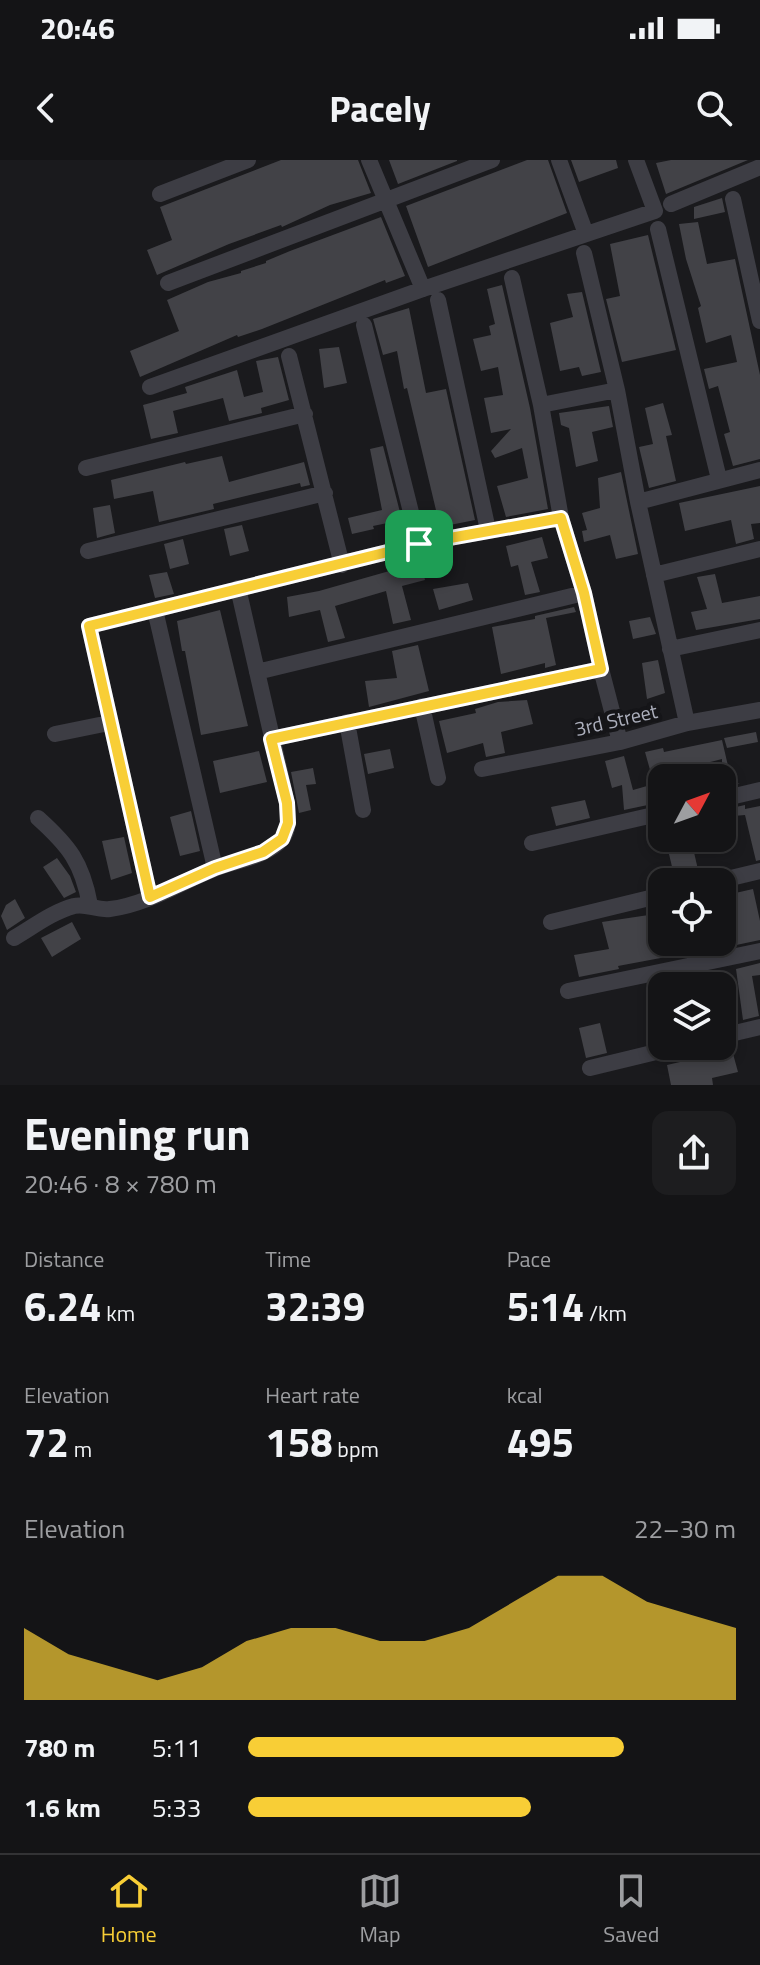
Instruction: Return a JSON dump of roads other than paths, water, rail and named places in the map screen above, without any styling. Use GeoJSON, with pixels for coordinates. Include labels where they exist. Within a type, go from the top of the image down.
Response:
{"type":"FeatureCollection","features":[{"type":"Feature","properties":{"kind":"street"},"geometry":{"type":"LineString","coordinates":[[160,194],[248,160]]}},
{"type":"Feature","properties":{"kind":"street"},"geometry":{"type":"LineString","coordinates":[[369,160],[423,289]]}},
{"type":"Feature","properties":{"kind":"street"},"geometry":{"type":"LineString","coordinates":[[168,283],[492,160]]}},
{"type":"Feature","properties":{"kind":"street"},"geometry":{"type":"LineString","coordinates":[[559,160],[586,234]]}},
{"type":"Feature","properties":{"kind":"street"},"geometry":{"type":"LineString","coordinates":[[150,387],[423,289],[655,211],[636,160]]}},
{"type":"Feature","properties":{"kind":"street"},"geometry":{"type":"LineString","coordinates":[[671,204],[760,167]]}},
{"type":"Feature","properties":{"kind":"street"},"geometry":{"type":"LineString","coordinates":[[733,199],[760,321]]}},
{"type":"Feature","properties":{"kind":"street"},"geometry":{"type":"LineString","coordinates":[[658,229],[719,479]]}},
{"type":"Feature","properties":{"kind":"street"},"geometry":{"type":"LineString","coordinates":[[584,253],[617,390],[638,502],[687,723]]}},
{"type":"Feature","properties":{"kind":"street"},"geometry":{"type":"LineString","coordinates":[[512,278],[541,405],[561,518],[584,593],[620,742]]}},
{"type":"Feature","properties":{"kind":"street"},"geometry":{"type":"LineString","coordinates":[[438,300],[488,530]]}},
{"type":"Feature","properties":{"kind":"street"},"geometry":{"type":"LineString","coordinates":[[364,325],[419,544]]}},
{"type":"Feature","properties":{"kind":"street"},"geometry":{"type":"LineString","coordinates":[[289,356],[342,565]]}},
{"type":"Feature","properties":{"kind":"street"},"geometry":{"type":"LineString","coordinates":[[541,405],[617,390]]}},
{"type":"Feature","properties":{"kind":"street"},"geometry":{"type":"LineString","coordinates":[[86,468],[305,414]]}},
{"type":"Feature","properties":{"kind":"street"},"geometry":{"type":"LineString","coordinates":[[638,502],[760,470]]}},
{"type":"Feature","properties":{"kind":"street"},"geometry":{"type":"LineString","coordinates":[[88,551],[325,493]]}},
{"type":"Feature","properties":{"kind":"street"},"geometry":{"type":"LineString","coordinates":[[150,897],[89,626],[419,544],[561,518]]}},
{"type":"Feature","properties":{"kind":"street"},"geometry":{"type":"LineString","coordinates":[[654,575],[760,549]]}},
{"type":"Feature","properties":{"kind":"street"},"geometry":{"type":"LineString","coordinates":[[14,938],[59,911],[76,905],[112,909],[150,897],[215,868],[263,852],[282,839],[288,823],[287,803],[238,588]]}},
{"type":"Feature","properties":{"kind":"street"},"geometry":{"type":"LineString","coordinates":[[257,672],[584,593]]}},
{"type":"Feature","properties":{"kind":"street"},"geometry":{"type":"LineString","coordinates":[[155,610],[215,868]]}},
{"type":"Feature","properties":{"kind":"street"},"geometry":{"type":"LineString","coordinates":[[670,649],[760,630]]}},
{"type":"Feature","properties":{"kind":"street"},"geometry":{"type":"LineString","coordinates":[[271,739],[601,669]]}},
{"type":"Feature","properties":{"kind":"street"},"geometry":{"type":"LineString","coordinates":[[422,706],[438,778]]}},
{"type":"Feature","properties":{"kind":"street","name":"3rd Street"},"geometry":{"type":"LineString","coordinates":[[482,769],[620,742],[687,723],[760,710]]}},
{"type":"Feature","properties":{"kind":"street"},"geometry":{"type":"LineString","coordinates":[[347,722],[363,810]]}},
{"type":"Feature","properties":{"kind":"street"},"geometry":{"type":"LineString","coordinates":[[55,734],[109,723]]}},
{"type":"Feature","properties":{"kind":"street"},"geometry":{"type":"LineString","coordinates":[[736,796],[760,790]]}},
{"type":"Feature","properties":{"kind":"street"},"geometry":{"type":"LineString","coordinates":[[532,843],[648,816]]}},
{"type":"Feature","properties":{"kind":"street"},"geometry":{"type":"LineString","coordinates":[[38,818],[72,853],[85,881],[90,905]]}},
{"type":"Feature","properties":{"kind":"street"},"geometry":{"type":"LineString","coordinates":[[736,877],[760,871]]}},
{"type":"Feature","properties":{"kind":"street"},"geometry":{"type":"LineString","coordinates":[[551,922],[648,898]]}},
{"type":"Feature","properties":{"kind":"street"},"geometry":{"type":"LineString","coordinates":[[568,991],[760,951]]}},
{"type":"Feature","properties":{"kind":"street"},"geometry":{"type":"LineString","coordinates":[[736,1033],[760,1027]]}},
{"type":"Feature","properties":{"kind":"street"},"geometry":{"type":"LineString","coordinates":[[590,1068],[648,1054]]}}]}
